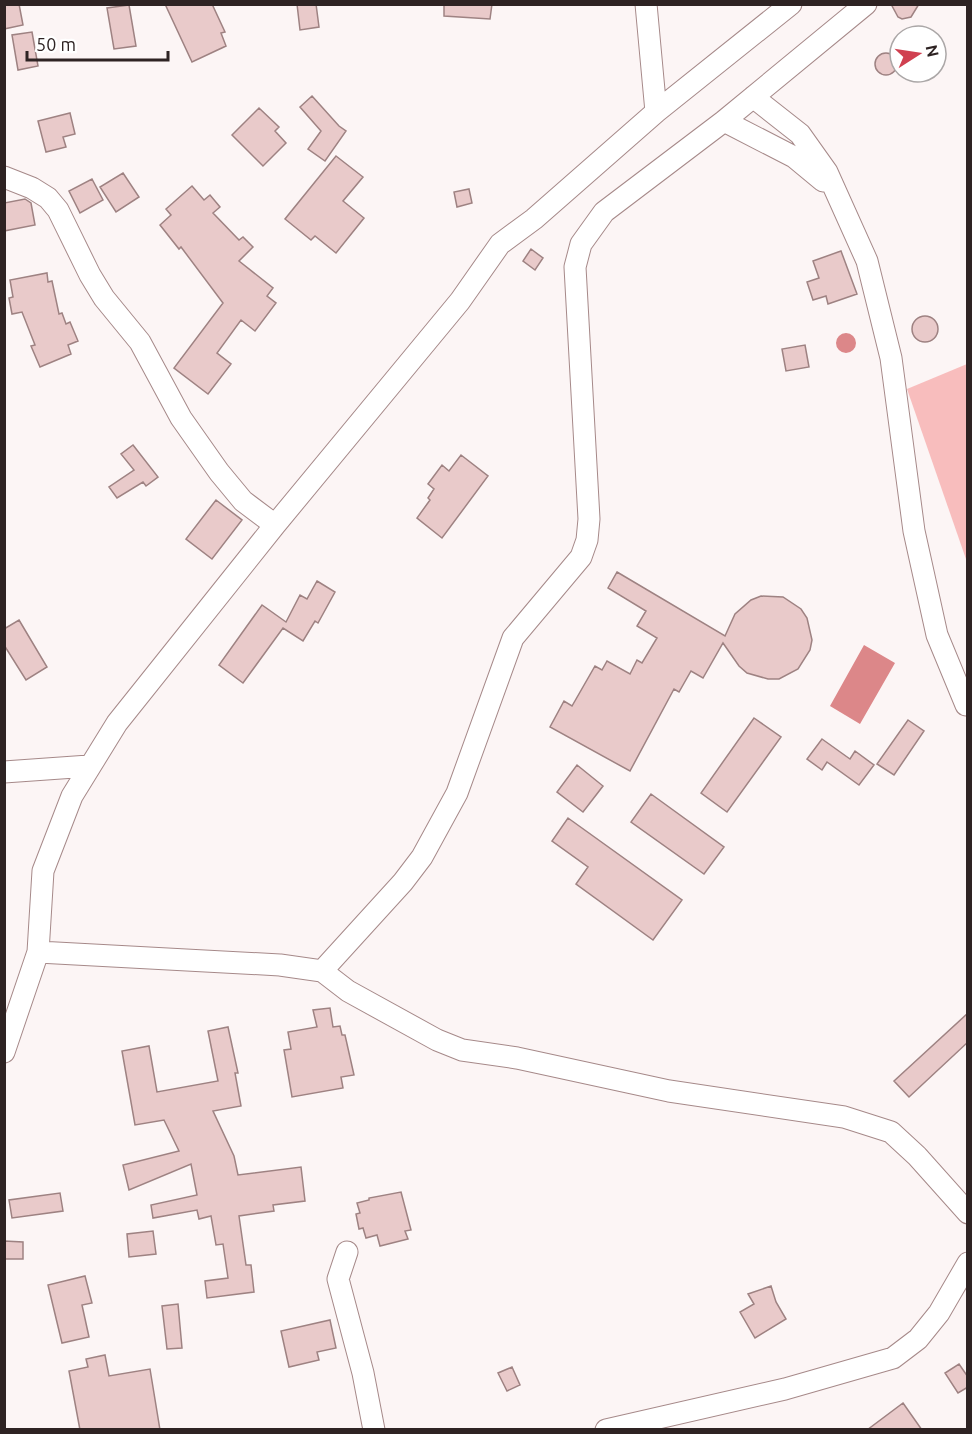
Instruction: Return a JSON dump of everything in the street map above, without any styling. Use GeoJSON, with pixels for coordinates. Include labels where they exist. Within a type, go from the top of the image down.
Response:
{"type":"FeatureCollection","features":[{"type":"Feature","properties":{"kind":"street"},"geometry":{"type":"LineString","coordinates":[[646,4],[656,112]]}},
{"type":"Feature","properties":{"kind":"street"},"geometry":{"type":"LineString","coordinates":[[4,1052],[38,952],[43,871],[72,796],[117,723],[275,525],[460,301],[501,244],[534,219],[565,189],[656,112],[790,4]]}},
{"type":"Feature","properties":{"kind":"street"},"geometry":{"type":"LineString","coordinates":[[322,971],[403,882],[422,857],[457,793],[513,638],[582,557],[587,540],[589,519],[574,267],[581,244],[604,212],[753,97],[866,4]]}},
{"type":"Feature","properties":{"kind":"street"},"geometry":{"type":"LineString","coordinates":[[753,97],[800,134],[828,172],[867,261],[891,358],[914,531],[937,635],[966,705]]}},
{"type":"Feature","properties":{"kind":"street"},"geometry":{"type":"LineString","coordinates":[[724,120],[794,157],[839,195]]}},
{"type":"Feature","properties":{"kind":"street"},"geometry":{"type":"LineString","coordinates":[[4,177],[32,188],[48,198],[58,210],[94,283],[140,342],[181,418],[219,472],[243,501],[275,525]]}},
{"type":"Feature","properties":{"kind":"street"},"geometry":{"type":"LineString","coordinates":[[4,772],[89,766]]}},
{"type":"Feature","properties":{"kind":"street"},"geometry":{"type":"LineString","coordinates":[[38,952],[280,965],[322,971],[348,991],[436,1041],[462,1050],[517,1059],[669,1091],[844,1117],[891,1132],[917,1156],[968,1213]]}},
{"type":"Feature","properties":{"kind":"street"},"geometry":{"type":"LineString","coordinates":[[347,1252],[338,1279],[363,1372],[374,1430]]}},
{"type":"Feature","properties":{"kind":"street"},"geometry":{"type":"LineString","coordinates":[[606,1430],[785,1389],[893,1358],[918,1339],[939,1313],[968,1263]]}},
{"type":"Feature","properties":{"kind":"shaded area"},"geometry":{"type":"Polygon","coordinates":[[[842,333],[850,333],[856,339],[856,347],[850,353],[842,353],[836,347],[836,339],[842,333]]]}},
{"type":"Feature","properties":{"kind":"shaded area"},"geometry":{"type":"Polygon","coordinates":[[[967,364],[967,562],[907,389],[967,364]]]}},
{"type":"Feature","properties":{"kind":"shaded area"},"geometry":{"type":"Polygon","coordinates":[[[864,645],[895,663],[860,724],[830,706],[864,645]]]}},
{"type":"Feature","properties":{"kind":"building"},"geometry":{"type":"Polygon","coordinates":[[[4,4],[19,4],[23,25],[4,29],[4,4]]]}},
{"type":"Feature","properties":{"kind":"building"},"geometry":{"type":"Polygon","coordinates":[[[165,4],[212,4],[225,32],[221,33],[226,46],[192,62],[165,4]]]}},
{"type":"Feature","properties":{"kind":"building"},"geometry":{"type":"Polygon","coordinates":[[[297,4],[316,4],[319,27],[300,30],[297,4]]]}},
{"type":"Feature","properties":{"kind":"building"},"geometry":{"type":"Polygon","coordinates":[[[444,4],[492,4],[490,19],[444,16],[444,4]]]}},
{"type":"Feature","properties":{"kind":"building"},"geometry":{"type":"Polygon","coordinates":[[[891,4],[919,4],[911,17],[902,19],[898,17],[891,4]]]}},
{"type":"Feature","properties":{"kind":"building"},"geometry":{"type":"Polygon","coordinates":[[[129,5],[136,46],[114,49],[107,8],[129,5]]]}},
{"type":"Feature","properties":{"kind":"building"},"geometry":{"type":"Polygon","coordinates":[[[32,32],[38,66],[18,70],[12,35],[32,32]]]}},
{"type":"Feature","properties":{"kind":"building"},"geometry":{"type":"Polygon","coordinates":[[[888,54],[888,74],[886,75],[878,72],[875,64],[878,56],[888,54]]]}},
{"type":"Feature","properties":{"kind":"building"},"geometry":{"type":"Polygon","coordinates":[[[312,96],[346,131],[325,161],[308,149],[321,131],[300,107],[312,96]]]}},
{"type":"Feature","properties":{"kind":"building"},"geometry":{"type":"Polygon","coordinates":[[[259,108],[279,127],[275,131],[286,143],[263,166],[232,135],[259,108]]]}},
{"type":"Feature","properties":{"kind":"building"},"geometry":{"type":"Polygon","coordinates":[[[70,113],[75,134],[63,137],[66,147],[46,152],[38,121],[70,113]]]}},
{"type":"Feature","properties":{"kind":"building"},"geometry":{"type":"Polygon","coordinates":[[[336,156],[363,177],[343,201],[364,218],[336,253],[315,236],[311,240],[285,219],[336,156]]]}},
{"type":"Feature","properties":{"kind":"building"},"geometry":{"type":"Polygon","coordinates":[[[123,173],[139,197],[116,212],[100,187],[123,173]]]}},
{"type":"Feature","properties":{"kind":"building"},"geometry":{"type":"Polygon","coordinates":[[[92,179],[103,200],[80,213],[69,191],[92,179]]]}},
{"type":"Feature","properties":{"kind":"building"},"geometry":{"type":"Polygon","coordinates":[[[192,186],[204,200],[210,195],[220,207],[213,213],[239,240],[243,237],[253,247],[239,261],[273,288],[267,296],[276,303],[255,331],[241,320],[217,353],[231,364],[208,394],[174,368],[223,303],[181,247],[179,249],[160,225],[171,215],[166,209],[192,186]]]}},
{"type":"Feature","properties":{"kind":"building"},"geometry":{"type":"Polygon","coordinates":[[[469,189],[472,203],[457,207],[454,192],[469,189]]]}},
{"type":"Feature","properties":{"kind":"building"},"geometry":{"type":"Polygon","coordinates":[[[25,199],[31,203],[35,225],[4,231],[4,203],[25,199]]]}},
{"type":"Feature","properties":{"kind":"building"},"geometry":{"type":"Polygon","coordinates":[[[531,249],[543,258],[535,270],[523,261],[531,249]]]}},
{"type":"Feature","properties":{"kind":"building"},"geometry":{"type":"Polygon","coordinates":[[[841,251],[857,294],[828,304],[826,296],[813,300],[807,282],[819,278],[813,261],[841,251]]]}},
{"type":"Feature","properties":{"kind":"building"},"geometry":{"type":"Polygon","coordinates":[[[47,273],[48,282],[52,281],[59,314],[62,313],[66,324],[70,322],[78,341],[68,345],[71,354],[40,367],[31,346],[35,345],[22,312],[12,314],[9,298],[13,297],[10,280],[47,273]]]}},
{"type":"Feature","properties":{"kind":"building"},"geometry":{"type":"Polygon","coordinates":[[[925,316],[934,320],[938,329],[934,338],[925,342],[916,338],[912,329],[916,320],[925,316]]]}},
{"type":"Feature","properties":{"kind":"building"},"geometry":{"type":"Polygon","coordinates":[[[805,345],[809,367],[786,371],[782,349],[805,345]]]}},
{"type":"Feature","properties":{"kind":"building"},"geometry":{"type":"Polygon","coordinates":[[[133,445],[158,477],[146,486],[143,482],[117,498],[109,487],[134,470],[121,454],[133,445]]]}},
{"type":"Feature","properties":{"kind":"building"},"geometry":{"type":"Polygon","coordinates":[[[461,455],[488,476],[442,538],[417,518],[430,500],[428,498],[434,489],[428,484],[442,465],[449,471],[461,455]]]}},
{"type":"Feature","properties":{"kind":"building"},"geometry":{"type":"Polygon","coordinates":[[[216,500],[242,520],[212,559],[186,539],[216,500]]]}},
{"type":"Feature","properties":{"kind":"building"},"geometry":{"type":"Polygon","coordinates":[[[617,572],[725,636],[735,614],[751,600],[761,596],[783,597],[801,609],[807,618],[812,640],[810,650],[798,669],[779,679],[768,679],[747,673],[739,666],[723,643],[703,678],[691,671],[679,692],[674,689],[630,771],[550,727],[564,701],[572,706],[595,666],[602,670],[607,661],[630,674],[637,660],[642,663],[657,638],[637,626],[646,611],[608,588],[617,572]]]}},
{"type":"Feature","properties":{"kind":"building"},"geometry":{"type":"Polygon","coordinates":[[[317,581],[335,592],[318,623],[315,621],[303,641],[283,628],[243,683],[219,665],[262,605],[286,622],[300,595],[307,599],[317,581]]]}},
{"type":"Feature","properties":{"kind":"building"},"geometry":{"type":"Polygon","coordinates":[[[19,620],[47,667],[26,680],[4,645],[4,629],[19,620]]]}},
{"type":"Feature","properties":{"kind":"building"},"geometry":{"type":"Polygon","coordinates":[[[754,718],[781,737],[727,812],[701,793],[754,718]]]}},
{"type":"Feature","properties":{"kind":"building"},"geometry":{"type":"Polygon","coordinates":[[[908,720],[924,731],[894,775],[877,764],[908,720]]]}},
{"type":"Feature","properties":{"kind":"building"},"geometry":{"type":"Polygon","coordinates":[[[822,739],[850,759],[855,751],[874,765],[859,785],[827,762],[822,770],[807,759],[822,739]]]}},
{"type":"Feature","properties":{"kind":"building"},"geometry":{"type":"Polygon","coordinates":[[[577,765],[603,786],[583,812],[557,792],[577,765]]]}},
{"type":"Feature","properties":{"kind":"building"},"geometry":{"type":"Polygon","coordinates":[[[651,794],[724,847],[704,874],[631,822],[651,794]]]}},
{"type":"Feature","properties":{"kind":"building"},"geometry":{"type":"Polygon","coordinates":[[[568,818],[682,900],[653,940],[576,884],[588,867],[552,841],[568,818]]]}},
{"type":"Feature","properties":{"kind":"building"},"geometry":{"type":"Polygon","coordinates":[[[330,1008],[333,1027],[340,1026],[342,1035],[345,1035],[354,1075],[341,1077],[343,1088],[292,1097],[284,1050],[291,1049],[288,1032],[317,1027],[313,1010],[330,1008]]]}},
{"type":"Feature","properties":{"kind":"building"},"geometry":{"type":"Polygon","coordinates":[[[968,1013],[968,1042],[909,1097],[894,1081],[968,1013]]]}},
{"type":"Feature","properties":{"kind":"building"},"geometry":{"type":"Polygon","coordinates":[[[228,1027],[238,1073],[235,1073],[241,1106],[213,1111],[234,1156],[238,1175],[301,1167],[305,1201],[273,1205],[274,1211],[239,1216],[246,1265],[251,1265],[254,1292],[207,1298],[205,1281],[228,1278],[223,1244],[216,1245],[211,1216],[199,1219],[197,1210],[153,1218],[151,1205],[197,1195],[191,1164],[129,1190],[123,1165],[179,1151],[164,1120],[135,1125],[122,1051],[149,1046],[157,1092],[218,1081],[208,1031],[228,1027]]]}},
{"type":"Feature","properties":{"kind":"building"},"geometry":{"type":"Polygon","coordinates":[[[401,1192],[411,1230],[405,1231],[408,1239],[380,1246],[377,1235],[366,1238],[363,1228],[359,1229],[356,1214],[360,1213],[357,1203],[369,1200],[369,1198],[401,1192]]]}},
{"type":"Feature","properties":{"kind":"building"},"geometry":{"type":"Polygon","coordinates":[[[60,1193],[63,1211],[12,1218],[9,1200],[60,1193]]]}},
{"type":"Feature","properties":{"kind":"building"},"geometry":{"type":"Polygon","coordinates":[[[153,1231],[156,1254],[129,1257],[127,1234],[153,1231]]]}},
{"type":"Feature","properties":{"kind":"building"},"geometry":{"type":"Polygon","coordinates":[[[4,1241],[23,1242],[23,1259],[4,1259],[4,1241]]]}},
{"type":"Feature","properties":{"kind":"building"},"geometry":{"type":"Polygon","coordinates":[[[85,1276],[92,1303],[82,1305],[89,1337],[62,1343],[48,1285],[85,1276]]]}},
{"type":"Feature","properties":{"kind":"building"},"geometry":{"type":"Polygon","coordinates":[[[771,1286],[776,1302],[786,1319],[755,1338],[740,1312],[754,1304],[748,1294],[771,1286]]]}},
{"type":"Feature","properties":{"kind":"building"},"geometry":{"type":"Polygon","coordinates":[[[178,1304],[182,1348],[167,1349],[162,1306],[178,1304]]]}},
{"type":"Feature","properties":{"kind":"building"},"geometry":{"type":"Polygon","coordinates":[[[330,1320],[336,1348],[317,1352],[319,1360],[289,1367],[281,1331],[330,1320]]]}},
{"type":"Feature","properties":{"kind":"building"},"geometry":{"type":"Polygon","coordinates":[[[105,1355],[109,1376],[150,1369],[160,1430],[80,1430],[69,1371],[88,1367],[86,1359],[105,1355]]]}},
{"type":"Feature","properties":{"kind":"building"},"geometry":{"type":"Polygon","coordinates":[[[959,1364],[968,1377],[968,1387],[958,1393],[945,1373],[959,1364]]]}},
{"type":"Feature","properties":{"kind":"building"},"geometry":{"type":"Polygon","coordinates":[[[512,1367],[520,1385],[507,1391],[498,1373],[512,1367]]]}},
{"type":"Feature","properties":{"kind":"building"},"geometry":{"type":"Polygon","coordinates":[[[903,1403],[922,1430],[867,1430],[903,1403]]]}}]}
